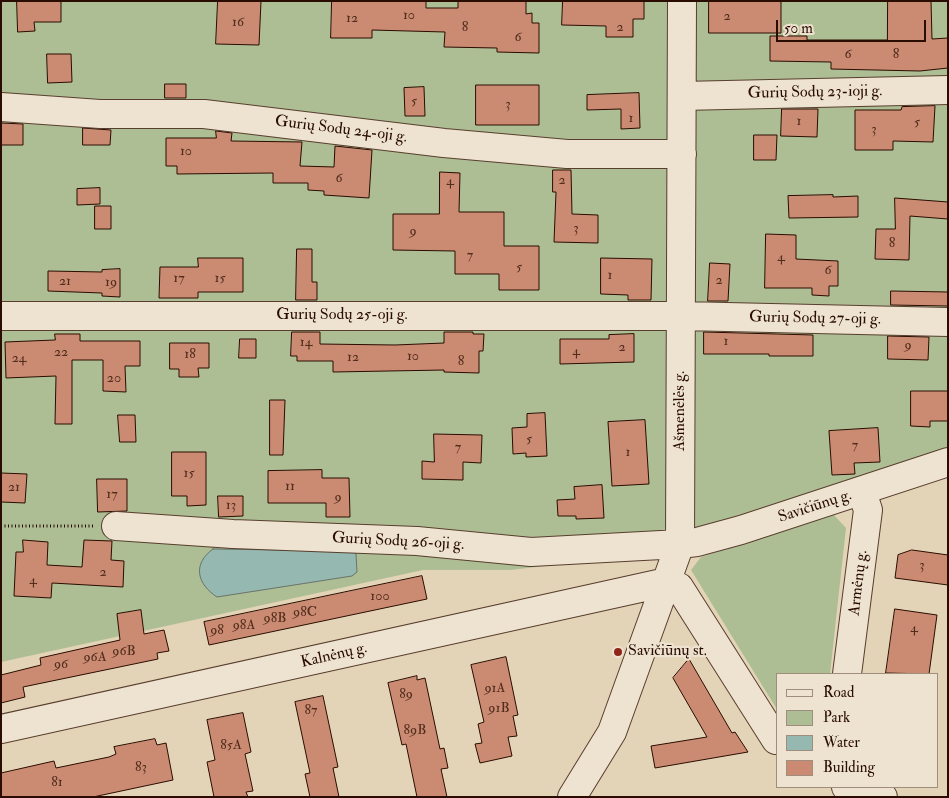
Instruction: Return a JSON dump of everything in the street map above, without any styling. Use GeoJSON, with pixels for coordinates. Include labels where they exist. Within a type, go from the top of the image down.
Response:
{"type":"FeatureCollection","features":[{"type":"Feature","properties":{"kind":"street","name":"Ašmenėlės g."},"geometry":{"type":"LineString","coordinates":[[572,797],[612,732],[680,544],[682,1]]}},
{"type":"Feature","properties":{"kind":"street","name":"Gurių Sodų 23-ioji g."},"geometry":{"type":"LineString","coordinates":[[682,96],[948,90]]}},
{"type":"Feature","properties":{"kind":"street","name":"Gurių Sodų 24-oji g."},"geometry":{"type":"LineString","coordinates":[[1,108],[100,114],[204,114],[444,142],[567,154],[682,154]]}},
{"type":"Feature","properties":{"kind":"street","name":"Gurių Sodų 25-oji g."},"geometry":{"type":"LineString","coordinates":[[1,316],[682,316]]}},
{"type":"Feature","properties":{"kind":"street","name":"Gurių Sodų 27-oji g."},"geometry":{"type":"LineString","coordinates":[[682,316],[948,322]]}},
{"type":"Feature","properties":{"kind":"street","name":"Savičiūnų g."},"geometry":{"type":"LineString","coordinates":[[680,544],[697,542],[740,530],[862,492],[948,462]]}},
{"type":"Feature","properties":{"kind":"street","name":"Armėnų g."},"geometry":{"type":"LineString","coordinates":[[848,673],[868,510],[862,492]]}},
{"type":"Feature","properties":{"kind":"street","name":"Gurių Sodų 26-oji g."},"geometry":{"type":"LineString","coordinates":[[116,526],[233,534],[417,541],[531,552],[680,544]]}},
{"type":"Feature","properties":{"kind":"street","name":"Kalnėnų g."},"geometry":{"type":"LineString","coordinates":[[1,728],[667,582]]}},
{"type":"Feature","properties":{"kind":"street"},"geometry":{"type":"LineString","coordinates":[[667,582],[679,588],[776,740]]}},
{"type":"Feature","properties":{"kind":"street"},"geometry":{"type":"LineString","coordinates":[[848,788],[855,793],[882,797]]}},
{"type":"Feature","properties":{"kind":"path"},"geometry":{"type":"LineString","coordinates":[[1,526],[116,526]]}},
{"type":"Feature","properties":{"kind":"green space"},"geometry":{"type":"Polygon","coordinates":[[[1,1],[948,1],[948,449],[660,552],[511,570],[423,570],[1,662],[1,1]]]}},
{"type":"Feature","properties":{"kind":"green space"},"geometry":{"type":"Polygon","coordinates":[[[833,514],[846,528],[830,673],[776,673],[776,708],[691,570],[701,557],[833,514]]]}},
{"type":"Feature","properties":{"kind":"water"},"geometry":{"type":"Polygon","coordinates":[[[213,549],[352,551],[356,554],[357,572],[352,576],[217,597],[205,586],[200,574],[202,561],[213,549]]]}},
{"type":"Feature","properties":{"kind":"building"},"geometry":{"type":"Polygon","coordinates":[[[17,1],[61,1],[61,22],[34,22],[35,31],[18,32],[17,1]]]}},
{"type":"Feature","properties":{"kind":"building"},"geometry":{"type":"Polygon","coordinates":[[[218,1],[261,1],[259,45],[216,44],[218,1]]]}},
{"type":"Feature","properties":{"kind":"building"},"geometry":{"type":"Polygon","coordinates":[[[332,1],[426,1],[426,8],[458,8],[458,1],[526,1],[526,14],[532,13],[532,23],[539,23],[539,53],[497,52],[497,48],[444,47],[445,32],[372,30],[372,38],[331,38],[332,1]]]}},
{"type":"Feature","properties":{"kind":"building"},"geometry":{"type":"Polygon","coordinates":[[[563,1],[644,1],[644,19],[633,19],[633,37],[606,37],[606,26],[562,25],[563,1]]]}},
{"type":"Feature","properties":{"kind":"building"},"geometry":{"type":"Polygon","coordinates":[[[709,1],[781,1],[781,33],[709,33],[709,1]]]}},
{"type":"Feature","properties":{"kind":"building"},"geometry":{"type":"Polygon","coordinates":[[[888,1],[931,1],[932,39],[948,38],[948,68],[920,71],[831,69],[831,62],[770,61],[770,36],[807,36],[807,40],[887,40],[888,1]]]}},
{"type":"Feature","properties":{"kind":"building"},"geometry":{"type":"Polygon","coordinates":[[[47,54],[71,54],[72,82],[48,83],[47,54]]]}},
{"type":"Feature","properties":{"kind":"building"},"geometry":{"type":"Polygon","coordinates":[[[165,84],[186,84],[186,98],[165,98],[165,84]]]}},
{"type":"Feature","properties":{"kind":"building"},"geometry":{"type":"Polygon","coordinates":[[[476,85],[539,85],[539,125],[476,125],[476,85]]]}},
{"type":"Feature","properties":{"kind":"building"},"geometry":{"type":"Polygon","coordinates":[[[424,87],[425,116],[405,116],[404,88],[424,87]]]}},
{"type":"Feature","properties":{"kind":"building"},"geometry":{"type":"Polygon","coordinates":[[[639,93],[640,128],[621,129],[621,109],[587,110],[587,95],[639,93]]]}},
{"type":"Feature","properties":{"kind":"building"},"geometry":{"type":"Polygon","coordinates":[[[935,106],[933,142],[893,141],[893,150],[855,150],[855,110],[901,110],[902,107],[935,106]]]}},
{"type":"Feature","properties":{"kind":"building"},"geometry":{"type":"Polygon","coordinates":[[[782,109],[818,109],[817,137],[781,136],[782,109]]]}},
{"type":"Feature","properties":{"kind":"building"},"geometry":{"type":"Polygon","coordinates":[[[1,123],[23,124],[23,145],[1,145],[1,123]]]}},
{"type":"Feature","properties":{"kind":"building"},"geometry":{"type":"Polygon","coordinates":[[[83,128],[111,130],[110,145],[83,145],[83,128]]]}},
{"type":"Feature","properties":{"kind":"building"},"geometry":{"type":"Polygon","coordinates":[[[216,131],[232,133],[231,141],[302,142],[300,166],[334,167],[335,146],[372,150],[369,198],[324,195],[324,191],[308,190],[308,183],[273,183],[273,173],[177,174],[177,166],[166,166],[166,138],[216,138],[216,131]]]}},
{"type":"Feature","properties":{"kind":"building"},"geometry":{"type":"Polygon","coordinates":[[[754,135],[777,135],[776,160],[754,160],[754,135]]]}},
{"type":"Feature","properties":{"kind":"building"},"geometry":{"type":"Polygon","coordinates":[[[553,170],[571,170],[572,214],[598,215],[598,243],[554,242],[556,192],[553,192],[553,170]]]}},
{"type":"Feature","properties":{"kind":"building"},"geometry":{"type":"Polygon","coordinates":[[[440,172],[460,173],[459,212],[504,212],[504,246],[539,246],[539,290],[499,290],[499,274],[455,274],[455,251],[393,250],[393,214],[439,214],[440,172]]]}},
{"type":"Feature","properties":{"kind":"building"},"geometry":{"type":"Polygon","coordinates":[[[100,188],[100,204],[77,205],[77,189],[100,188]]]}},
{"type":"Feature","properties":{"kind":"building"},"geometry":{"type":"Polygon","coordinates":[[[833,195],[833,197],[858,196],[858,217],[789,218],[788,196],[833,195]]]}},
{"type":"Feature","properties":{"kind":"building"},"geometry":{"type":"Polygon","coordinates":[[[895,198],[948,202],[948,219],[910,216],[909,260],[875,259],[876,229],[895,229],[895,198]]]}},
{"type":"Feature","properties":{"kind":"building"},"geometry":{"type":"Polygon","coordinates":[[[95,206],[111,206],[111,229],[95,229],[95,206]]]}},
{"type":"Feature","properties":{"kind":"building"},"geometry":{"type":"Polygon","coordinates":[[[766,234],[796,235],[796,259],[838,261],[838,286],[829,286],[829,296],[812,295],[812,288],[765,288],[766,234]]]}},
{"type":"Feature","properties":{"kind":"building"},"geometry":{"type":"Polygon","coordinates":[[[297,249],[312,249],[312,282],[317,282],[317,300],[296,300],[297,249]]]}},
{"type":"Feature","properties":{"kind":"building"},"geometry":{"type":"Polygon","coordinates":[[[198,258],[243,258],[243,292],[198,292],[198,298],[159,298],[160,267],[198,267],[198,258]]]}},
{"type":"Feature","properties":{"kind":"building"},"geometry":{"type":"Polygon","coordinates":[[[601,258],[652,259],[651,300],[628,300],[628,295],[601,294],[601,258]]]}},
{"type":"Feature","properties":{"kind":"building"},"geometry":{"type":"Polygon","coordinates":[[[710,263],[730,264],[728,301],[708,301],[710,263]]]}},
{"type":"Feature","properties":{"kind":"building"},"geometry":{"type":"Polygon","coordinates":[[[120,269],[120,297],[102,296],[102,293],[48,291],[48,271],[102,272],[102,270],[120,269]]]}},
{"type":"Feature","properties":{"kind":"building"},"geometry":{"type":"Polygon","coordinates":[[[891,291],[948,292],[948,306],[891,305],[891,291]]]}},
{"type":"Feature","properties":{"kind":"building"},"geometry":{"type":"Polygon","coordinates":[[[292,332],[320,332],[320,344],[395,345],[444,343],[444,332],[484,334],[483,351],[479,351],[479,373],[444,372],[444,370],[333,372],[333,361],[297,361],[297,356],[291,356],[292,332]]]}},
{"type":"Feature","properties":{"kind":"building"},"geometry":{"type":"Polygon","coordinates":[[[704,332],[813,335],[813,356],[704,354],[704,332]]]}},
{"type":"Feature","properties":{"kind":"building"},"geometry":{"type":"Polygon","coordinates":[[[55,334],[80,334],[80,341],[140,341],[140,366],[125,366],[126,392],[103,391],[103,360],[72,360],[72,424],[55,424],[56,376],[6,378],[5,342],[55,340],[55,334]]]}},
{"type":"Feature","properties":{"kind":"building"},"geometry":{"type":"Polygon","coordinates":[[[634,334],[634,362],[560,364],[560,339],[609,339],[609,335],[634,334]]]}},
{"type":"Feature","properties":{"kind":"building"},"geometry":{"type":"Polygon","coordinates":[[[888,336],[929,337],[928,360],[888,359],[888,336]]]}},
{"type":"Feature","properties":{"kind":"building"},"geometry":{"type":"Polygon","coordinates":[[[240,339],[256,339],[256,358],[239,358],[240,339]]]}},
{"type":"Feature","properties":{"kind":"building"},"geometry":{"type":"Polygon","coordinates":[[[170,343],[209,343],[209,368],[198,368],[199,377],[179,377],[179,369],[170,369],[170,343]]]}},
{"type":"Feature","properties":{"kind":"building"},"geometry":{"type":"Polygon","coordinates":[[[911,391],[948,391],[948,421],[930,421],[930,427],[911,426],[911,391]]]}},
{"type":"Feature","properties":{"kind":"building"},"geometry":{"type":"Polygon","coordinates":[[[270,400],[285,400],[283,455],[270,455],[270,400]]]}},
{"type":"Feature","properties":{"kind":"building"},"geometry":{"type":"Polygon","coordinates":[[[545,413],[547,456],[526,457],[526,453],[513,454],[512,428],[527,427],[527,414],[545,413]]]}},
{"type":"Feature","properties":{"kind":"building"},"geometry":{"type":"Polygon","coordinates":[[[118,415],[135,415],[136,442],[120,442],[118,415]]]}},
{"type":"Feature","properties":{"kind":"building"},"geometry":{"type":"Polygon","coordinates":[[[645,420],[649,484],[612,486],[608,422],[645,420]]]}},
{"type":"Feature","properties":{"kind":"building"},"geometry":{"type":"Polygon","coordinates":[[[878,428],[880,462],[854,463],[855,474],[832,475],[829,431],[878,428]]]}},
{"type":"Feature","properties":{"kind":"building"},"geometry":{"type":"Polygon","coordinates":[[[434,434],[482,435],[481,463],[463,462],[463,480],[422,479],[422,461],[434,462],[434,434]]]}},
{"type":"Feature","properties":{"kind":"building"},"geometry":{"type":"Polygon","coordinates":[[[172,452],[206,452],[206,505],[187,506],[187,496],[172,496],[172,452]]]}},
{"type":"Feature","properties":{"kind":"building"},"geometry":{"type":"Polygon","coordinates":[[[322,470],[322,478],[349,478],[350,517],[326,517],[326,503],[268,503],[268,471],[322,470]]]}},
{"type":"Feature","properties":{"kind":"building"},"geometry":{"type":"Polygon","coordinates":[[[1,473],[27,474],[25,503],[1,502],[1,473]]]}},
{"type":"Feature","properties":{"kind":"building"},"geometry":{"type":"Polygon","coordinates":[[[97,479],[127,479],[127,511],[98,512],[97,479]]]}},
{"type":"Feature","properties":{"kind":"building"},"geometry":{"type":"Polygon","coordinates":[[[602,485],[604,518],[576,519],[576,516],[558,516],[557,500],[575,499],[574,487],[602,485]]]}},
{"type":"Feature","properties":{"kind":"building"},"geometry":{"type":"Polygon","coordinates":[[[218,496],[243,496],[243,516],[219,517],[218,496]]]}},
{"type":"Feature","properties":{"kind":"building"},"geometry":{"type":"Polygon","coordinates":[[[23,540],[48,542],[47,565],[82,567],[84,540],[112,541],[111,560],[124,561],[123,587],[52,583],[51,598],[14,596],[16,552],[23,552],[23,540]]]}},
{"type":"Feature","properties":{"kind":"building"},"geometry":{"type":"Polygon","coordinates":[[[912,550],[948,555],[948,585],[895,578],[898,555],[912,550]]]}},
{"type":"Feature","properties":{"kind":"building"},"geometry":{"type":"Polygon","coordinates":[[[422,576],[427,599],[209,645],[204,622],[422,576]]]}},
{"type":"Feature","properties":{"kind":"building"},"geometry":{"type":"Polygon","coordinates":[[[895,609],[937,615],[929,673],[886,673],[895,609]]]}},
{"type":"Feature","properties":{"kind":"building"},"geometry":{"type":"Polygon","coordinates":[[[141,610],[144,634],[164,630],[169,651],[157,653],[158,659],[23,687],[25,697],[1,703],[1,675],[41,665],[40,658],[120,640],[117,614],[141,610]]]}},
{"type":"Feature","properties":{"kind":"building"},"geometry":{"type":"Polygon","coordinates":[[[506,657],[518,715],[513,716],[517,736],[508,737],[512,756],[480,763],[475,744],[482,743],[478,724],[484,722],[471,665],[506,657]]]}},
{"type":"Feature","properties":{"kind":"building"},"geometry":{"type":"Polygon","coordinates":[[[689,659],[732,733],[735,732],[748,752],[655,768],[651,746],[707,737],[673,678],[689,659]]]}},
{"type":"Feature","properties":{"kind":"building"},"geometry":{"type":"Polygon","coordinates":[[[417,676],[417,680],[425,678],[440,749],[444,748],[448,768],[441,769],[447,797],[417,797],[406,744],[402,745],[388,683],[417,676]]]}},
{"type":"Feature","properties":{"kind":"building"},"geometry":{"type":"Polygon","coordinates":[[[323,696],[338,767],[333,768],[339,797],[310,797],[305,774],[310,773],[295,702],[323,696]]]}},
{"type":"Feature","properties":{"kind":"building"},"geometry":{"type":"Polygon","coordinates":[[[243,713],[251,752],[245,754],[253,791],[246,792],[248,797],[214,797],[207,762],[215,760],[207,720],[243,713]]]}},
{"type":"Feature","properties":{"kind":"building"},"geometry":{"type":"Polygon","coordinates":[[[155,739],[157,745],[166,743],[173,780],[93,797],[1,797],[1,773],[54,761],[56,768],[109,757],[116,754],[114,747],[155,739]]]}},
{"type":"Feature","properties":{"kind":"place","name":"Savičiūnų st."},"geometry":{"type":"Point","coordinates":[618,652]}}]}
